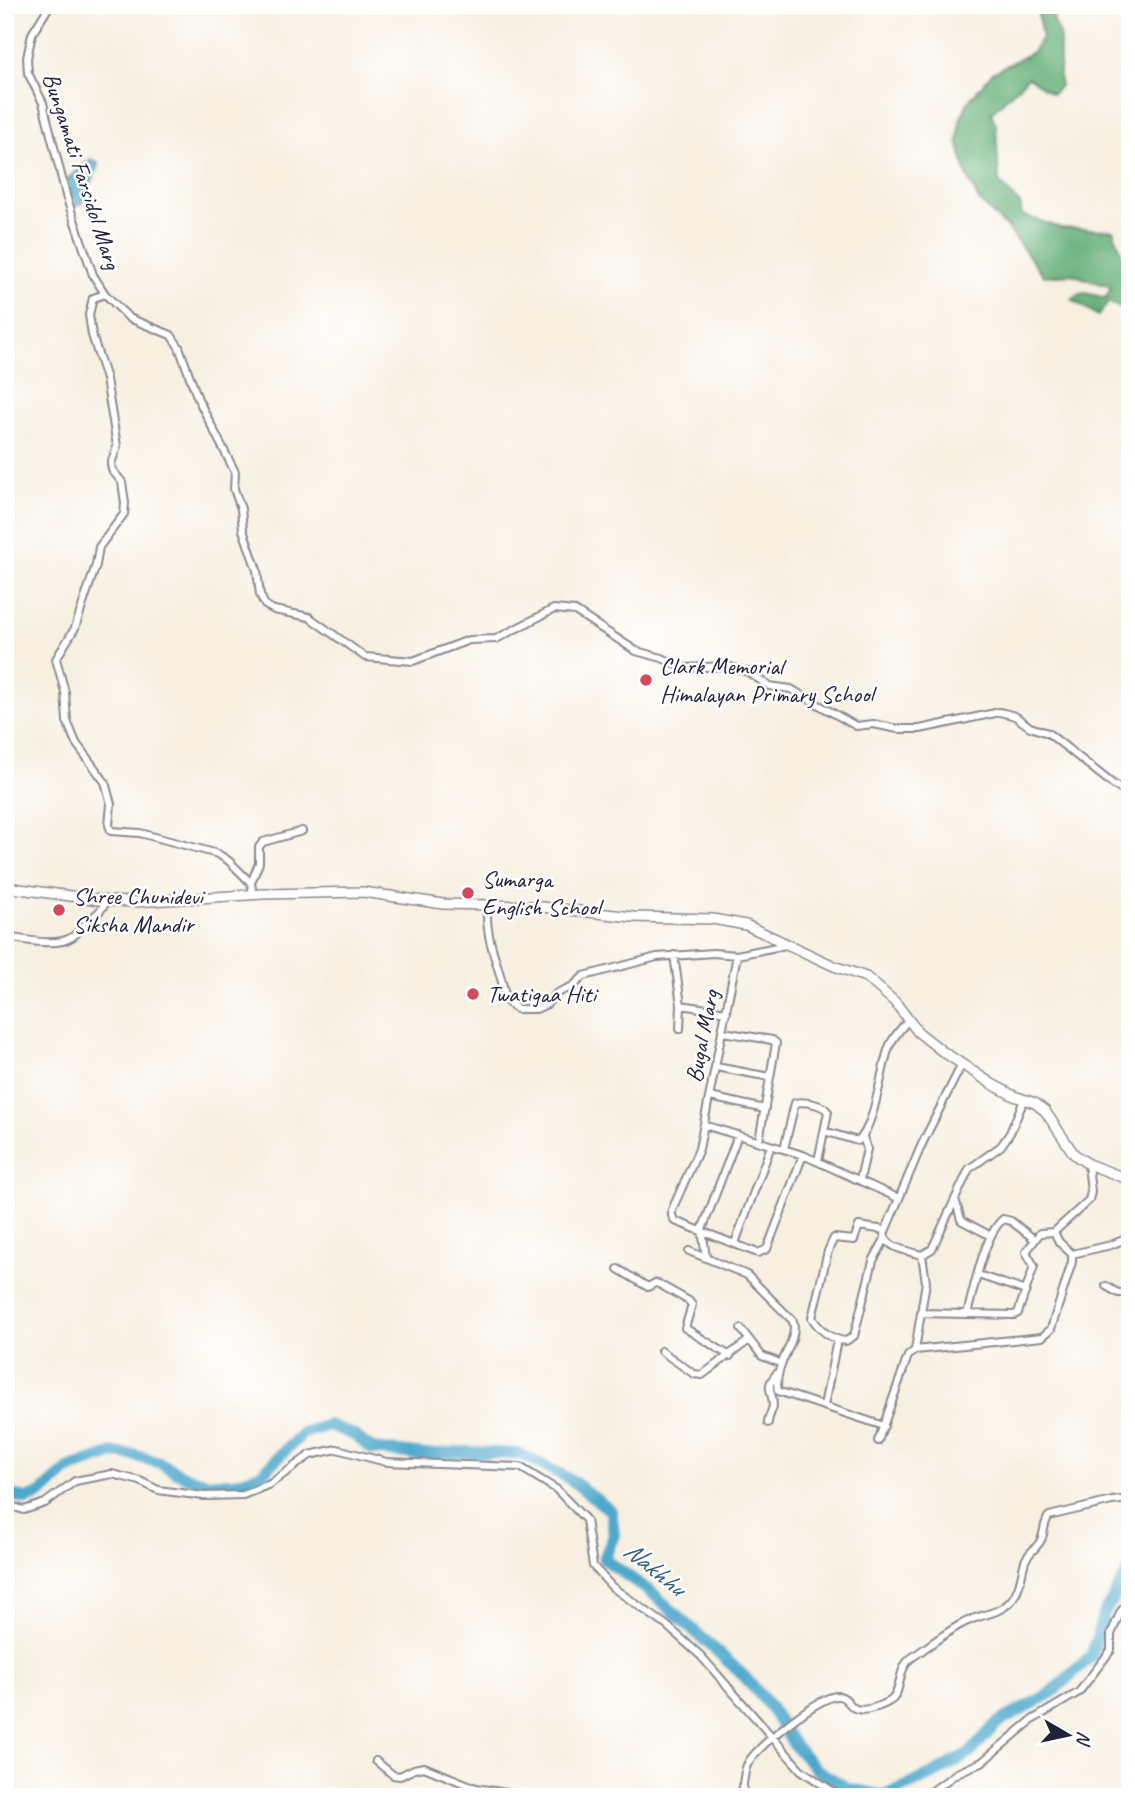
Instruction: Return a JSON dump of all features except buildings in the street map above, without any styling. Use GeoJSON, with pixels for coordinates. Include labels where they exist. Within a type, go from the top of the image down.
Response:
{"type":"FeatureCollection","features":[{"type":"Feature","properties":{"kind":"main road"},"geometry":{"type":"LineString","coordinates":[[5,887],[107,901],[363,892],[443,904],[570,909],[633,918],[713,919],[746,925],[834,966],[866,977],[895,1002],[918,1032],[992,1084],[1045,1111],[1074,1154],[1088,1164],[1130,1180]]}},
{"type":"Feature","properties":{"kind":"street","name":"Bungamati Farsidol Marg"},"geometry":{"type":"LineString","coordinates":[[50,5],[32,34],[27,58],[28,73],[43,103],[67,198],[93,275],[105,294],[129,318],[171,335],[180,347],[198,399],[235,472],[234,489],[242,509],[243,530],[257,570],[260,595],[265,605],[274,610],[309,617],[365,657],[413,661],[469,640],[496,639],[554,609],[575,611],[636,651],[663,658],[684,668],[727,666],[748,672],[769,686],[791,690],[856,726],[873,724],[898,729],[920,729],[1000,712],[1008,713],[1031,727],[1048,733],[1130,795]]}},
{"type":"Feature","properties":{"kind":"street"},"geometry":{"type":"LineString","coordinates":[[105,294],[93,298],[89,314],[92,335],[106,379],[116,436],[117,446],[111,464],[112,470],[122,482],[125,503],[124,514],[99,547],[96,565],[75,628],[56,659],[65,692],[67,721],[76,743],[105,782],[111,804],[111,831],[140,833],[218,854],[229,861],[258,894]]}},
{"type":"Feature","properties":{"kind":"street"},"geometry":{"type":"LineString","coordinates":[[251,883],[259,863],[259,847],[263,842],[302,831]]}},
{"type":"Feature","properties":{"kind":"street"},"geometry":{"type":"LineString","coordinates":[[5,937],[51,942],[72,937],[89,920],[100,914],[107,901]]}},
{"type":"Feature","properties":{"kind":"street"},"geometry":{"type":"LineString","coordinates":[[487,906],[486,922],[490,945],[504,983],[506,1001],[517,1009],[526,1011],[547,1004],[557,993],[573,986],[584,976],[657,957],[713,953],[737,955],[788,945]]}},
{"type":"Feature","properties":{"kind":"street"},"geometry":{"type":"LineString","coordinates":[[674,955],[681,1005],[680,1029]]}},
{"type":"Feature","properties":{"kind":"street","name":"Bugal Marg"},"geometry":{"type":"LineString","coordinates":[[737,955],[699,1149],[672,1216],[675,1221],[758,1254],[767,1249],[803,1155]]}},
{"type":"Feature","properties":{"kind":"street"},"geometry":{"type":"LineString","coordinates":[[681,1005],[727,1012]]}},
{"type":"Feature","properties":{"kind":"street"},"geometry":{"type":"LineString","coordinates":[[824,1131],[858,1141],[863,1137],[888,1048],[908,1020]]}},
{"type":"Feature","properties":{"kind":"street"},"geometry":{"type":"LineString","coordinates":[[723,1032],[772,1040],[776,1043],[759,1141]]}},
{"type":"Feature","properties":{"kind":"street"},"geometry":{"type":"LineString","coordinates":[[885,1230],[859,1226],[854,1240],[834,1238],[828,1251],[812,1318],[837,1340],[846,1341],[853,1336],[873,1261],[885,1240],[885,1230],[962,1064]]}},
{"type":"Feature","properties":{"kind":"street"},"geometry":{"type":"LineString","coordinates":[[716,1067],[771,1077]]}},
{"type":"Feature","properties":{"kind":"street"},"geometry":{"type":"LineString","coordinates":[[710,1097],[765,1108]]}},
{"type":"Feature","properties":{"kind":"street"},"geometry":{"type":"LineString","coordinates":[[885,1240],[899,1248],[922,1255],[932,1249],[969,1169],[992,1154],[1006,1139],[1024,1100]]}},
{"type":"Feature","properties":{"kind":"street"},"geometry":{"type":"LineString","coordinates":[[784,1149],[795,1104],[800,1102],[826,1109],[818,1161]]}},
{"type":"Feature","properties":{"kind":"street"},"geometry":{"type":"LineString","coordinates":[[704,1125],[803,1155],[898,1198]]}},
{"type":"Feature","properties":{"kind":"street"},"geometry":{"type":"LineString","coordinates":[[706,1257],[702,1230],[738,1135]]}},
{"type":"Feature","properties":{"kind":"street"},"geometry":{"type":"LineString","coordinates":[[860,1179],[867,1150],[863,1137]]}},
{"type":"Feature","properties":{"kind":"street"},"geometry":{"type":"LineString","coordinates":[[735,1244],[771,1146]]}},
{"type":"Feature","properties":{"kind":"street"},"geometry":{"type":"LineString","coordinates":[[921,1313],[1018,1313],[1034,1266],[1026,1252],[1034,1239],[1044,1231],[1054,1232],[1089,1200],[1091,1192],[1088,1164]]}},
{"type":"Feature","properties":{"kind":"street"},"geometry":{"type":"LineString","coordinates":[[956,1201],[961,1220],[989,1235]]}},
{"type":"Feature","properties":{"kind":"street"},"geometry":{"type":"LineString","coordinates":[[967,1314],[989,1235],[1003,1219],[1012,1221],[1034,1239]]}},
{"type":"Feature","properties":{"kind":"street"},"geometry":{"type":"LineString","coordinates":[[878,1441],[908,1356],[915,1350],[1041,1337],[1052,1329],[1072,1262],[1072,1254],[1059,1242],[1054,1232]]}},
{"type":"Feature","properties":{"kind":"street"},"geometry":{"type":"LineString","coordinates":[[1072,1254],[1111,1245],[1130,1237]]}},
{"type":"Feature","properties":{"kind":"street"},"geometry":{"type":"LineString","coordinates":[[689,1251],[747,1275],[793,1321],[794,1332],[778,1372],[778,1391],[884,1426]]}},
{"type":"Feature","properties":{"kind":"street"},"geometry":{"type":"LineString","coordinates":[[915,1350],[926,1282],[922,1255]]}},
{"type":"Feature","properties":{"kind":"street"},"geometry":{"type":"LineString","coordinates":[[618,1269],[642,1285],[648,1287],[659,1284],[689,1301],[692,1310],[685,1328],[730,1356]]}},
{"type":"Feature","properties":{"kind":"street"},"geometry":{"type":"LineString","coordinates":[[978,1275],[1026,1291]]}},
{"type":"Feature","properties":{"kind":"street"},"geometry":{"type":"LineString","coordinates":[[1106,1286],[1118,1293],[1130,1293]]}},
{"type":"Feature","properties":{"kind":"street"},"geometry":{"type":"LineString","coordinates":[[741,1329],[762,1356],[780,1363]]}},
{"type":"Feature","properties":{"kind":"street"},"geometry":{"type":"LineString","coordinates":[[824,1406],[837,1340]]}},
{"type":"Feature","properties":{"kind":"street"},"geometry":{"type":"LineString","coordinates":[[661,1351],[698,1375],[706,1374],[748,1341]]}},
{"type":"Feature","properties":{"kind":"street"},"geometry":{"type":"LineString","coordinates":[[768,1423],[773,1403],[768,1390],[771,1380],[778,1372]]}},
{"type":"Feature","properties":{"kind":"street"},"geometry":{"type":"LineString","coordinates":[[5,1504],[24,1510],[45,1503],[75,1481],[112,1474],[140,1481],[158,1490],[204,1496],[243,1495],[270,1484],[310,1455],[337,1449],[386,1462],[520,1467],[556,1489],[586,1520],[593,1566],[612,1587],[666,1625],[701,1656],[773,1734],[801,1770],[841,1797]]}},
{"type":"Feature","properties":{"kind":"street"},"geometry":{"type":"LineString","coordinates":[[742,1797],[743,1779],[748,1763],[773,1734],[835,1696],[843,1697],[859,1710],[890,1701],[908,1661],[965,1621],[990,1615],[1010,1601],[1019,1586],[1026,1560],[1040,1541],[1049,1516],[1130,1499]]}},
{"type":"Feature","properties":{"kind":"street"},"geometry":{"type":"LineString","coordinates":[[924,1797],[957,1773],[982,1762],[1032,1720],[1079,1692],[1111,1650],[1111,1634],[1121,1611],[1130,1601]]}},
{"type":"Feature","properties":{"kind":"street"},"geometry":{"type":"LineString","coordinates":[[376,1761],[393,1775],[400,1776],[424,1767],[476,1788],[531,1797]]}},
{"type":"Feature","properties":{"kind":"green space"},"geometry":{"type":"Polygon","coordinates":[[[1042,5],[1059,5],[1053,19],[1060,36],[1060,86],[1052,94],[1028,77],[991,113],[996,124],[999,182],[1020,204],[1022,215],[1061,228],[1113,230],[1130,276],[1130,313],[1109,302],[1098,316],[1072,299],[1082,292],[1106,298],[1111,287],[1071,274],[1044,276],[1008,229],[979,201],[966,173],[958,142],[960,120],[968,102],[992,73],[1033,52],[1042,37],[1038,15],[1042,5]]]}},
{"type":"Feature","properties":{"kind":"water"},"geometry":{"type":"Polygon","coordinates":[[[91,159],[99,164],[98,168],[82,204],[76,206],[65,181],[91,159]]]}},
{"type":"Feature","properties":{"kind":"waterway","name":"Nakhhu"},"geometry":{"type":"LineString","coordinates":[[5,1493],[26,1499],[40,1494],[68,1469],[113,1453],[133,1455],[160,1463],[184,1476],[208,1483],[235,1483],[260,1475],[303,1433],[329,1425],[354,1435],[372,1449],[425,1455],[464,1452],[520,1454],[570,1479],[611,1511],[614,1535],[604,1559],[657,1597],[743,1675],[768,1704],[794,1745],[817,1770],[847,1788],[885,1796],[970,1753],[996,1724],[1051,1693],[1092,1655],[1103,1615],[1130,1569]]}},
{"type":"Feature","properties":{"kind":"place","name":"Clark Memorial Himalayan Primary School"},"geometry":{"type":"Point","coordinates":[646,680]}},
{"type":"Feature","properties":{"kind":"place","name":"Sumarga English School"},"geometry":{"type":"Point","coordinates":[468,893]}},
{"type":"Feature","properties":{"kind":"place","name":"Shree Chunidevi Siksha Mandir"},"geometry":{"type":"Point","coordinates":[59,910]}},
{"type":"Feature","properties":{"kind":"place","name":"Twatigaa Hiti"},"geometry":{"type":"Point","coordinates":[473,994]}}]}
